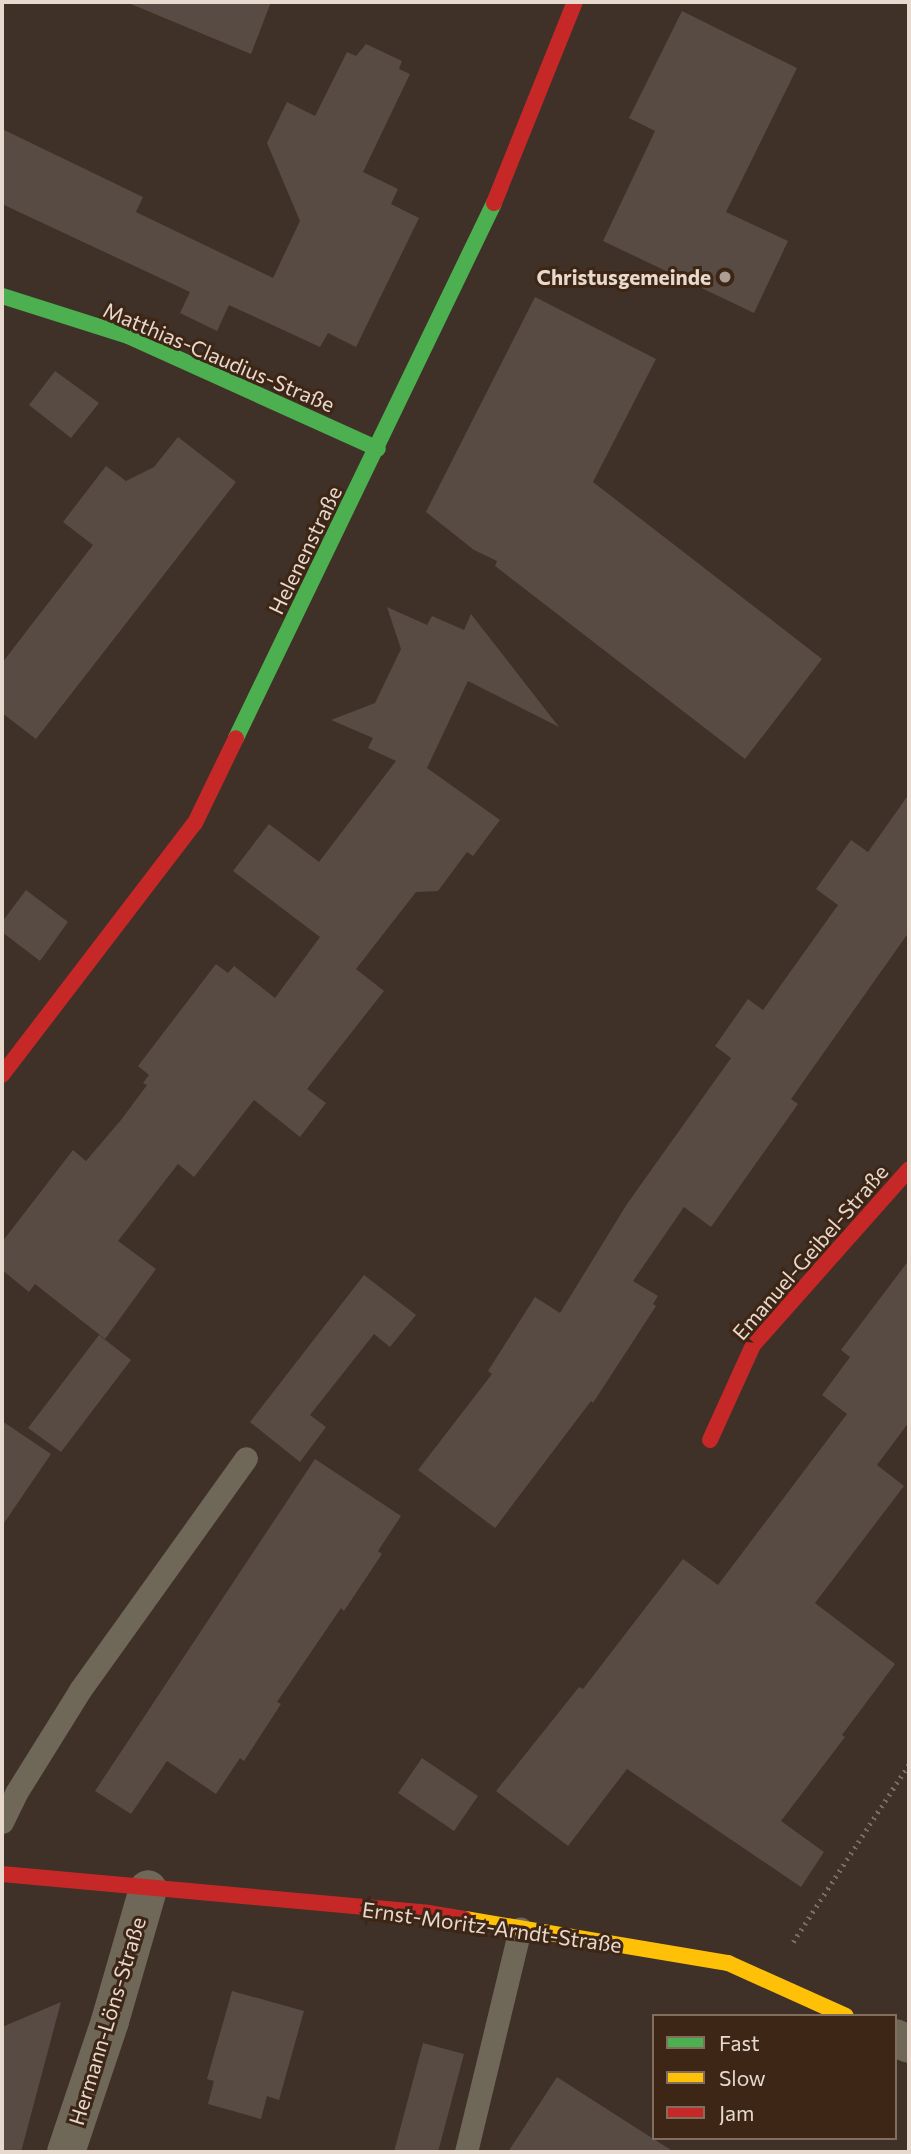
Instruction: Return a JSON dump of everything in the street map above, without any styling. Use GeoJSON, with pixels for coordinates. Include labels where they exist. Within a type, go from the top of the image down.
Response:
{"type":"FeatureCollection","features":[{"type":"Feature","properties":{"kind":"street","name":"Helenenstraße"},"geometry":{"type":"LineString","coordinates":[[2,1074],[195,823],[487,221],[575,2]]}},
{"type":"Feature","properties":{"kind":"street","name":"Matthias-Claudius-Straße"},"geometry":{"type":"LineString","coordinates":[[2,296],[128,335],[378,449]]}},
{"type":"Feature","properties":{"kind":"street","name":"Emanuel-Geibel-Straße"},"geometry":{"type":"LineString","coordinates":[[710,1440],[753,1345],[909,1169]]}},
{"type":"Feature","properties":{"kind":"street","name":"Ernst-Moritz-Arndt-Straße"},"geometry":{"type":"LineString","coordinates":[[2,1874],[428,1913],[520,1928],[728,1963],[842,2014]]}},
{"type":"Feature","properties":{"kind":"street","name":"Hermann-Löns-Straße"},"geometry":{"type":"LineString","coordinates":[[66,2152],[110,2021],[148,1889]]}},
{"type":"Feature","properties":{"kind":"lane"},"geometry":{"type":"LineString","coordinates":[[2,1822],[16,1793],[80,1690],[246,1458]]}},
{"type":"Feature","properties":{"kind":"lane"},"geometry":{"type":"LineString","coordinates":[[466,2152],[520,1928]]}},
{"type":"Feature","properties":{"kind":"path"},"geometry":{"type":"LineString","coordinates":[[768,1981],[909,1764]]}},
{"type":"Feature","properties":{"kind":"building"},"geometry":{"type":"Polygon","coordinates":[[[126,2],[271,2],[251,54],[126,2]]]}},
{"type":"Feature","properties":{"kind":"building"},"geometry":{"type":"Polygon","coordinates":[[[682,11],[797,68],[726,212],[788,241],[754,313],[603,241],[655,131],[629,118],[682,11]]]}},
{"type":"Feature","properties":{"kind":"building"},"geometry":{"type":"Polygon","coordinates":[[[366,44],[402,61],[399,69],[410,74],[363,172],[398,189],[391,204],[419,218],[356,347],[328,333],[320,347],[229,305],[217,331],[180,313],[190,292],[2,204],[2,129],[143,197],[136,212],[273,278],[300,221],[267,143],[287,102],[315,116],[347,52],[356,56],[366,44]]]}},
{"type":"Feature","properties":{"kind":"building"},"geometry":{"type":"Polygon","coordinates":[[[535,297],[656,359],[593,482],[822,659],[745,759],[495,566],[497,561],[474,550],[426,512],[535,297]]]}},
{"type":"Feature","properties":{"kind":"building"},"geometry":{"type":"Polygon","coordinates":[[[55,371],[99,403],[71,438],[29,405],[55,371]]]}},
{"type":"Feature","properties":{"kind":"building"},"geometry":{"type":"Polygon","coordinates":[[[178,437],[236,482],[36,739],[2,713],[2,663],[93,545],[63,522],[106,466],[126,481],[154,467],[178,437]]]}},
{"type":"Feature","properties":{"kind":"building"},"geometry":{"type":"Polygon","coordinates":[[[387,607],[427,625],[432,616],[464,630],[471,614],[559,727],[468,681],[427,768],[500,820],[473,856],[467,852],[438,891],[416,892],[356,969],[384,991],[307,1089],[326,1103],[300,1137],[254,1100],[194,1177],[178,1164],[118,1241],[156,1269],[105,1339],[35,1284],[29,1292],[2,1270],[2,1242],[73,1150],[86,1161],[121,1120],[147,1085],[143,1083],[149,1075],[138,1066],[216,964],[228,973],[234,966],[275,998],[320,937],[233,871],[269,824],[319,862],[396,761],[368,748],[373,738],[331,720],[375,703],[401,649],[387,607]]]}},
{"type":"Feature","properties":{"kind":"building"},"geometry":{"type":"Polygon","coordinates":[[[909,794],[909,932],[791,1099],[798,1104],[711,1227],[684,1207],[633,1281],[658,1296],[653,1304],[656,1306],[593,1403],[591,1401],[495,1528],[418,1470],[492,1374],[488,1371],[535,1297],[560,1313],[627,1204],[731,1058],[715,1046],[748,999],[763,1010],[838,905],[816,889],[851,840],[868,852],[909,794]]]}},
{"type":"Feature","properties":{"kind":"building"},"geometry":{"type":"Polygon","coordinates":[[[26,890],[68,922],[40,961],[2,932],[2,922],[26,890]]]}},
{"type":"Feature","properties":{"kind":"building"},"geometry":{"type":"Polygon","coordinates":[[[909,1260],[909,1422],[877,1465],[904,1486],[815,1603],[895,1664],[842,1735],[845,1737],[781,1821],[824,1852],[801,1887],[627,1769],[568,1846],[496,1791],[579,1687],[583,1689],[683,1559],[718,1585],[847,1414],[822,1395],[850,1357],[841,1350],[909,1260]]]}},
{"type":"Feature","properties":{"kind":"building"},"geometry":{"type":"Polygon","coordinates":[[[364,1275],[416,1315],[390,1347],[374,1334],[310,1415],[326,1427],[300,1462],[250,1422],[364,1275]]]}},
{"type":"Feature","properties":{"kind":"building"},"geometry":{"type":"Polygon","coordinates":[[[99,1335],[131,1360],[61,1452],[28,1428],[99,1335]]]}},
{"type":"Feature","properties":{"kind":"building"},"geometry":{"type":"Polygon","coordinates":[[[2,1421],[51,1454],[2,1526],[2,1421]]]}},
{"type":"Feature","properties":{"kind":"building"},"geometry":{"type":"Polygon","coordinates":[[[315,1459],[401,1516],[378,1551],[382,1554],[344,1611],[341,1608],[277,1702],[281,1704],[244,1761],[240,1758],[216,1794],[167,1761],[131,1814],[95,1791],[315,1459]]]}},
{"type":"Feature","properties":{"kind":"building"},"geometry":{"type":"Polygon","coordinates":[[[422,1758],[478,1796],[454,1831],[398,1793],[422,1758]]]}},
{"type":"Feature","properties":{"kind":"building"},"geometry":{"type":"Polygon","coordinates":[[[232,1991],[304,2011],[279,2100],[267,2096],[261,2119],[208,2104],[214,2081],[207,2079],[232,1991]]]}},
{"type":"Feature","properties":{"kind":"building"},"geometry":{"type":"Polygon","coordinates":[[[61,2002],[21,2152],[2,2152],[2,2027],[61,2002]]]}},
{"type":"Feature","properties":{"kind":"building"},"geometry":{"type":"Polygon","coordinates":[[[423,2043],[464,2054],[438,2152],[394,2152],[423,2043]]]}},
{"type":"Feature","properties":{"kind":"building"},"geometry":{"type":"Polygon","coordinates":[[[557,2077],[674,2152],[508,2152],[557,2077]]]}},
{"type":"Feature","properties":{"kind":"traffic: fast"},"geometry":{"type":"LineString","coordinates":[[236,738],[494,203]]}},
{"type":"Feature","properties":{"kind":"traffic: fast"},"geometry":{"type":"LineString","coordinates":[[2,296],[128,336],[378,449]]}},
{"type":"Feature","properties":{"kind":"traffic: slow"},"geometry":{"type":"LineString","coordinates":[[465,1919],[728,1963],[842,2014]]}},
{"type":"Feature","properties":{"kind":"traffic: jam"},"geometry":{"type":"LineString","coordinates":[[494,203],[575,2]]}},
{"type":"Feature","properties":{"kind":"traffic: jam"},"geometry":{"type":"LineString","coordinates":[[2,1075],[195,823],[236,738]]}},
{"type":"Feature","properties":{"kind":"traffic: jam"},"geometry":{"type":"LineString","coordinates":[[710,1440],[753,1345],[909,1169]]}},
{"type":"Feature","properties":{"kind":"traffic: jam"},"geometry":{"type":"LineString","coordinates":[[2,1874],[428,1913],[465,1919]]}},
{"type":"Feature","properties":{"kind":"place","name":"Christusgemeinde"},"geometry":{"type":"Point","coordinates":[725,277]}}]}
